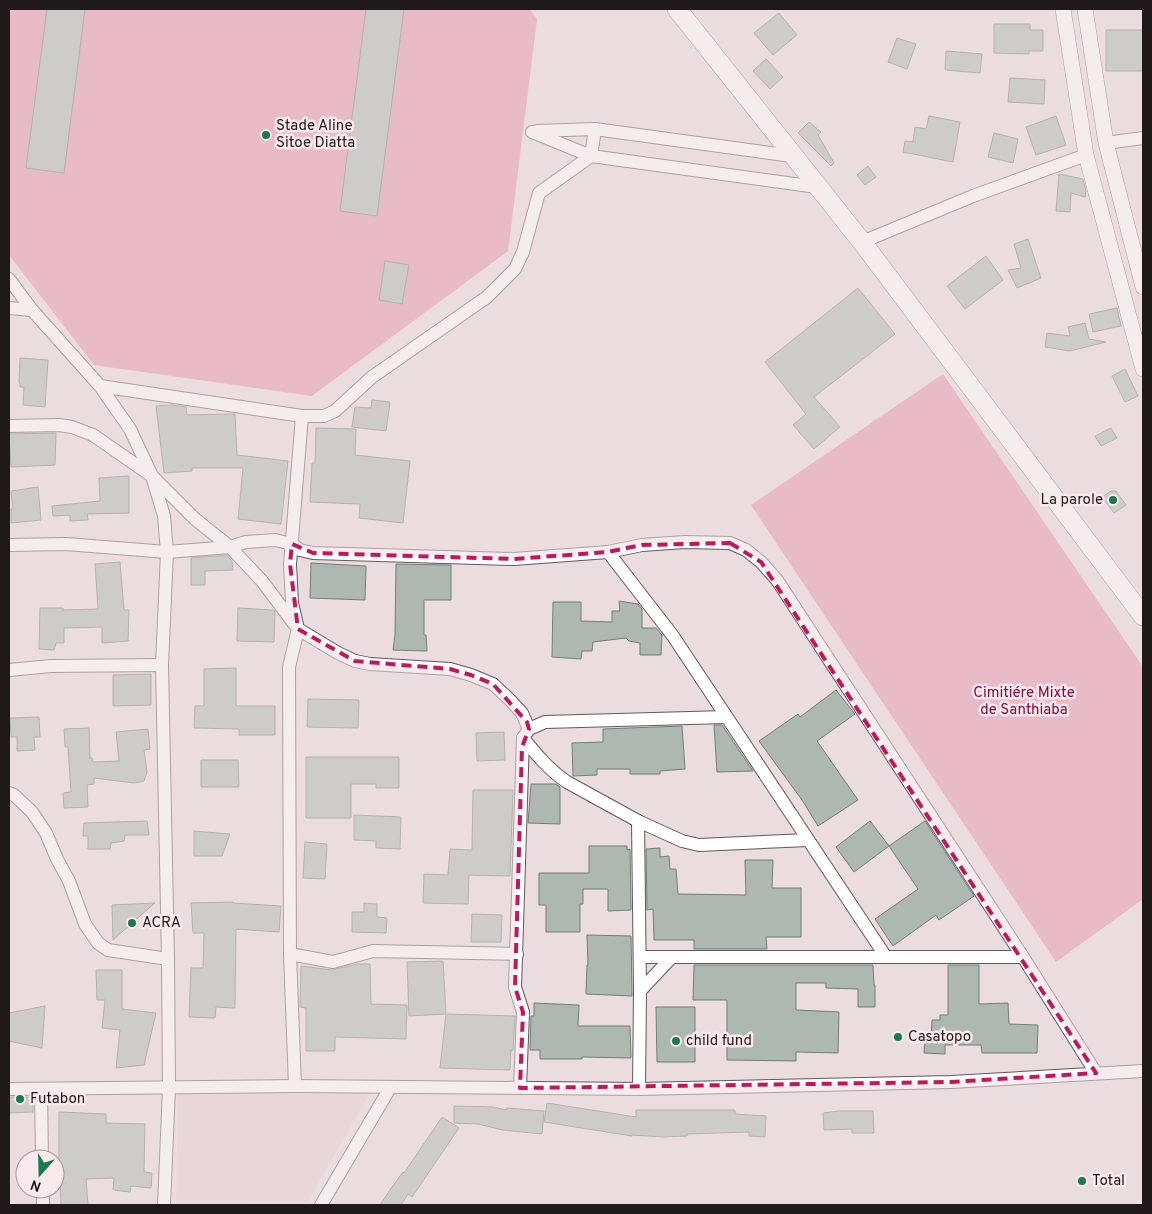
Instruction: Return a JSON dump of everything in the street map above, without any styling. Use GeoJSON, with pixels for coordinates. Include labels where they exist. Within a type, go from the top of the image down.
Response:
{"type":"FeatureCollection","features":[{"type":"Feature","properties":{"kind":"main road"},"geometry":{"type":"LineString","coordinates":[[677,9],[862,242],[1143,616]]}},
{"type":"Feature","properties":{"kind":"street"},"geometry":{"type":"LineString","coordinates":[[1063,9],[1086,155],[1143,369]]}},
{"type":"Feature","properties":{"kind":"street"},"geometry":{"type":"LineString","coordinates":[[1085,9],[1106,143],[1143,287]]}},
{"type":"Feature","properties":{"kind":"street"},"geometry":{"type":"LineString","coordinates":[[792,156],[595,128],[532,132],[591,156],[818,187]]}},
{"type":"Feature","properties":{"kind":"street"},"geometry":{"type":"LineString","coordinates":[[100,386],[302,416],[324,416],[335,411],[372,377],[487,297],[515,269],[523,252],[539,193],[591,156],[595,128]]}},
{"type":"Feature","properties":{"kind":"street"},"geometry":{"type":"LineString","coordinates":[[1106,143],[1143,138]]}},
{"type":"Feature","properties":{"kind":"street"},"geometry":{"type":"LineString","coordinates":[[862,242],[973,196],[1086,155]]}},
{"type":"Feature","properties":{"kind":"street"},"geometry":{"type":"LineString","coordinates":[[9,279],[32,310],[100,386],[130,429],[152,476],[164,516],[167,552],[162,665],[169,1088],[164,1205]]}},
{"type":"Feature","properties":{"kind":"street"},"geometry":{"type":"LineString","coordinates":[[9,308],[32,310]]}},
{"type":"Feature","properties":{"kind":"street"},"geometry":{"type":"LineString","coordinates":[[295,1086],[290,954],[289,666],[298,629],[292,602],[290,564],[302,416]]}},
{"type":"Feature","properties":{"kind":"street"},"geometry":{"type":"LineString","coordinates":[[9,426],[59,425],[72,427],[92,435],[152,476],[195,519],[230,547],[262,581],[298,629],[338,654],[355,661],[370,664],[450,669],[471,675],[493,684],[522,713],[526,734],[515,987],[523,1012],[520,1088]]}},
{"type":"Feature","properties":{"kind":"street"},"geometry":{"type":"LineString","coordinates":[[9,545],[66,544],[167,552],[230,547],[246,542],[275,540],[292,544],[300,550],[313,553],[514,559],[608,552],[642,545],[685,542],[730,543],[746,550],[761,562],[777,580],[1024,958],[1096,1073]]}},
{"type":"Feature","properties":{"kind":"street"},"geometry":{"type":"LineString","coordinates":[[608,552],[673,636],[886,957]]}},
{"type":"Feature","properties":{"kind":"street"},"geometry":{"type":"LineString","coordinates":[[9,670],[51,666],[162,665]]}},
{"type":"Feature","properties":{"kind":"street"},"geometry":{"type":"LineString","coordinates":[[526,734],[545,722],[726,718]]}},
{"type":"Feature","properties":{"kind":"street"},"geometry":{"type":"LineString","coordinates":[[526,734],[537,756],[558,776],[638,821],[682,841],[700,845],[808,840]]}},
{"type":"Feature","properties":{"kind":"street"},"geometry":{"type":"LineString","coordinates":[[9,793],[14,795],[32,812],[46,833],[57,860],[69,881],[84,924],[98,943],[108,950],[168,959]]}},
{"type":"Feature","properties":{"kind":"street"},"geometry":{"type":"LineString","coordinates":[[638,821],[640,957],[638,1089]]}},
{"type":"Feature","properties":{"kind":"street"},"geometry":{"type":"LineString","coordinates":[[290,954],[333,962],[373,951],[517,954]]}},
{"type":"Feature","properties":{"kind":"street"},"geometry":{"type":"LineString","coordinates":[[640,957],[1024,958]]}},
{"type":"Feature","properties":{"kind":"street"},"geometry":{"type":"LineString","coordinates":[[640,991],[672,957]]}},
{"type":"Feature","properties":{"kind":"street"},"geometry":{"type":"LineString","coordinates":[[9,1089],[295,1086],[638,1089],[951,1082],[1143,1071]]}},
{"type":"Feature","properties":{"kind":"street"},"geometry":{"type":"LineString","coordinates":[[321,1205],[390,1088]]}},
{"type":"Feature","properties":{"kind":"street"},"geometry":{"type":"LineString","coordinates":[[41,1089],[42,1149]]}},
{"type":"Feature","properties":{"kind":"highlighted area"},"geometry":{"type":"Polygon","coordinates":[[[730,543],[761,562],[1096,1073],[951,1082],[520,1088],[523,1012],[515,987],[522,747],[529,729],[527,722],[493,684],[471,675],[450,669],[355,661],[298,629],[290,564],[292,544],[313,553],[514,559],[608,552],[642,545],[730,543]]]}},
{"type":"Feature","properties":{"kind":"shaded area"},"geometry":{"type":"Polygon","coordinates":[[[371,1091],[308,1201],[176,1200],[178,1094],[371,1091]]]}},
{"type":"Feature","properties":{"kind":"green space","name":"Stade Aline Sitoe Diatta"},"geometry":{"type":"Polygon","coordinates":[[[9,9],[529,9],[537,19],[508,251],[312,396],[94,365],[9,255],[9,9]]]}},
{"type":"Feature","properties":{"kind":"green space","name":"Cimitiére Mixte de Santhiaba"},"geometry":{"type":"Polygon","coordinates":[[[943,374],[1143,667],[1143,899],[1056,962],[751,505],[943,374]]]}},
{"type":"Feature","properties":{"kind":"building"},"geometry":{"type":"Polygon","coordinates":[[[47,9],[85,9],[64,173],[26,168],[47,9]]]}},
{"type":"Feature","properties":{"kind":"building"},"geometry":{"type":"Polygon","coordinates":[[[366,9],[404,9],[377,216],[340,211],[366,9]]]}},
{"type":"Feature","properties":{"kind":"building"},"geometry":{"type":"Polygon","coordinates":[[[779,13],[797,35],[773,55],[754,33],[779,13]]]}},
{"type":"Feature","properties":{"kind":"building"},"geometry":{"type":"Polygon","coordinates":[[[994,24],[1030,24],[1030,30],[1043,30],[1043,51],[1029,51],[1029,54],[994,53],[994,24]]]}},
{"type":"Feature","properties":{"kind":"building"},"geometry":{"type":"Polygon","coordinates":[[[1106,30],[1143,30],[1143,71],[1106,71],[1106,30]]]}},
{"type":"Feature","properties":{"kind":"building"},"geometry":{"type":"Polygon","coordinates":[[[897,38],[916,44],[907,69],[888,62],[897,38]]]}},
{"type":"Feature","properties":{"kind":"building"},"geometry":{"type":"Polygon","coordinates":[[[946,51],[982,54],[980,73],[945,70],[946,51]]]}},
{"type":"Feature","properties":{"kind":"building"},"geometry":{"type":"Polygon","coordinates":[[[766,59],[783,77],[770,89],[753,71],[766,59]]]}},
{"type":"Feature","properties":{"kind":"building"},"geometry":{"type":"Polygon","coordinates":[[[1010,78],[1045,80],[1044,104],[1008,102],[1010,78]]]}},
{"type":"Feature","properties":{"kind":"building"},"geometry":{"type":"Polygon","coordinates":[[[929,116],[960,122],[953,162],[903,152],[905,141],[913,142],[915,127],[926,129],[929,116]]]}},
{"type":"Feature","properties":{"kind":"building"},"geometry":{"type":"Polygon","coordinates":[[[1056,116],[1066,145],[1036,155],[1026,127],[1056,116]]]}},
{"type":"Feature","properties":{"kind":"building"},"geometry":{"type":"Polygon","coordinates":[[[809,122],[821,132],[818,135],[834,163],[831,166],[798,133],[809,122]]]}},
{"type":"Feature","properties":{"kind":"building"},"geometry":{"type":"Polygon","coordinates":[[[994,133],[1018,139],[1013,163],[988,157],[994,133]]]}},
{"type":"Feature","properties":{"kind":"building"},"geometry":{"type":"Polygon","coordinates":[[[868,166],[876,177],[865,185],[857,175],[868,166]]]}},
{"type":"Feature","properties":{"kind":"building"},"geometry":{"type":"Polygon","coordinates":[[[1059,174],[1083,179],[1086,191],[1085,197],[1071,193],[1070,212],[1056,211],[1059,174]]]}},
{"type":"Feature","properties":{"kind":"building"},"geometry":{"type":"Polygon","coordinates":[[[1028,239],[1041,278],[1017,288],[1008,270],[1021,268],[1014,244],[1028,239]]]}},
{"type":"Feature","properties":{"kind":"building"},"geometry":{"type":"Polygon","coordinates":[[[986,256],[1003,280],[965,309],[947,286],[986,256]]]}},
{"type":"Feature","properties":{"kind":"building"},"geometry":{"type":"Polygon","coordinates":[[[385,261],[409,265],[402,304],[379,300],[385,261]]]}},
{"type":"Feature","properties":{"kind":"building"},"geometry":{"type":"Polygon","coordinates":[[[858,288],[895,334],[814,397],[840,427],[814,449],[793,425],[806,414],[765,362],[858,288]]]}},
{"type":"Feature","properties":{"kind":"building"},"geometry":{"type":"Polygon","coordinates":[[[1117,308],[1121,326],[1093,332],[1089,314],[1117,308]]]}},
{"type":"Feature","properties":{"kind":"building"},"geometry":{"type":"Polygon","coordinates":[[[1085,323],[1089,339],[1106,342],[1070,351],[1045,347],[1047,333],[1070,336],[1068,327],[1085,323]]]}},
{"type":"Feature","properties":{"kind":"building"},"geometry":{"type":"Polygon","coordinates":[[[20,358],[48,360],[45,407],[23,405],[24,387],[20,387],[19,383],[20,358]]]}},
{"type":"Feature","properties":{"kind":"building"},"geometry":{"type":"Polygon","coordinates":[[[1125,369],[1138,396],[1125,402],[1112,376],[1125,369]]]}},
{"type":"Feature","properties":{"kind":"building"},"geometry":{"type":"Polygon","coordinates":[[[372,400],[390,402],[386,431],[352,427],[355,407],[371,408],[372,400]]]}},
{"type":"Feature","properties":{"kind":"building"},"geometry":{"type":"Polygon","coordinates":[[[172,405],[186,407],[187,415],[235,414],[237,455],[288,461],[281,524],[238,519],[243,468],[192,468],[192,471],[164,473],[156,406],[172,405]]]}},
{"type":"Feature","properties":{"kind":"building"},"geometry":{"type":"Polygon","coordinates":[[[316,428],[356,429],[355,455],[410,461],[403,523],[359,518],[360,504],[310,502],[312,463],[315,463],[316,428]]]}},
{"type":"Feature","properties":{"kind":"building"},"geometry":{"type":"Polygon","coordinates":[[[1111,428],[1117,438],[1101,446],[1095,436],[1111,428]]]}},
{"type":"Feature","properties":{"kind":"building"},"geometry":{"type":"Polygon","coordinates":[[[56,433],[55,465],[11,467],[9,434],[56,433]]]}},
{"type":"Feature","properties":{"kind":"building"},"geometry":{"type":"Polygon","coordinates":[[[129,476],[129,513],[87,514],[88,520],[70,521],[70,515],[53,516],[52,506],[100,501],[99,478],[129,476]]]}},
{"type":"Feature","properties":{"kind":"building"},"geometry":{"type":"Polygon","coordinates":[[[38,487],[41,520],[11,523],[11,509],[13,509],[11,491],[38,487]]]}},
{"type":"Feature","properties":{"kind":"building"},"geometry":{"type":"Polygon","coordinates":[[[1111,491],[1116,491],[1126,505],[1114,513],[1102,497],[1111,491]]]}},
{"type":"Feature","properties":{"kind":"building"},"geometry":{"type":"Polygon","coordinates":[[[227,555],[232,562],[233,570],[205,571],[205,585],[191,585],[191,558],[227,555]]]}},
{"type":"Feature","properties":{"kind":"building"},"geometry":{"type":"Polygon","coordinates":[[[120,562],[124,610],[129,610],[128,641],[102,643],[102,627],[64,628],[64,643],[56,643],[54,650],[39,649],[40,608],[63,608],[63,610],[98,609],[95,564],[120,562]]]}},
{"type":"Feature","properties":{"kind":"building"},"geometry":{"type":"Polygon","coordinates":[[[311,563],[366,566],[365,600],[310,598],[311,563]]]}},
{"type":"Feature","properties":{"kind":"building"},"geometry":{"type":"Polygon","coordinates":[[[396,564],[451,565],[451,600],[424,600],[424,635],[426,635],[427,651],[393,650],[396,564]]]}},
{"type":"Feature","properties":{"kind":"building"},"geometry":{"type":"Polygon","coordinates":[[[619,601],[638,604],[642,609],[642,628],[656,628],[662,635],[661,655],[640,655],[640,643],[629,641],[626,638],[593,642],[592,651],[582,651],[581,659],[552,657],[553,602],[581,602],[581,621],[612,622],[612,611],[620,611],[619,601]]]}},
{"type":"Feature","properties":{"kind":"building"},"geometry":{"type":"Polygon","coordinates":[[[238,608],[275,611],[274,642],[237,641],[238,608]]]}},
{"type":"Feature","properties":{"kind":"building"},"geometry":{"type":"Polygon","coordinates":[[[236,668],[236,706],[275,706],[275,735],[239,735],[239,729],[194,728],[195,706],[204,706],[204,669],[236,668]]]}},
{"type":"Feature","properties":{"kind":"building"},"geometry":{"type":"Polygon","coordinates":[[[151,674],[151,705],[113,706],[113,675],[151,674]]]}},
{"type":"Feature","properties":{"kind":"building"},"geometry":{"type":"Polygon","coordinates":[[[836,690],[855,714],[817,741],[858,800],[818,826],[802,800],[759,741],[798,714],[800,717],[836,690]]]}},
{"type":"Feature","properties":{"kind":"building"},"geometry":{"type":"Polygon","coordinates":[[[308,699],[359,700],[358,728],[307,727],[308,699]]]}},
{"type":"Feature","properties":{"kind":"building"},"geometry":{"type":"Polygon","coordinates":[[[39,717],[40,737],[34,737],[35,750],[17,751],[17,737],[11,737],[10,718],[39,717]]]}},
{"type":"Feature","properties":{"kind":"building"},"geometry":{"type":"Polygon","coordinates":[[[714,725],[722,725],[753,771],[717,772],[714,725]]]}},
{"type":"Feature","properties":{"kind":"building"},"geometry":{"type":"Polygon","coordinates":[[[682,726],[685,769],[660,771],[660,774],[630,774],[630,769],[597,769],[597,775],[573,776],[572,743],[603,742],[603,729],[682,726]]]}},
{"type":"Feature","properties":{"kind":"building"},"geometry":{"type":"Polygon","coordinates":[[[89,728],[90,758],[92,758],[93,762],[119,761],[116,732],[148,729],[150,749],[144,750],[147,772],[144,781],[134,783],[94,778],[94,784],[87,785],[88,807],[64,808],[63,793],[71,792],[68,747],[65,747],[64,729],[89,728]]]}},
{"type":"Feature","properties":{"kind":"building"},"geometry":{"type":"Polygon","coordinates":[[[504,732],[505,760],[477,761],[476,733],[504,732]]]}},
{"type":"Feature","properties":{"kind":"building"},"geometry":{"type":"Polygon","coordinates":[[[306,757],[399,757],[399,788],[376,788],[376,784],[351,784],[351,818],[306,818],[306,757]]]}},
{"type":"Feature","properties":{"kind":"building"},"geometry":{"type":"Polygon","coordinates":[[[201,760],[238,760],[239,787],[201,787],[201,760]]]}},
{"type":"Feature","properties":{"kind":"building"},"geometry":{"type":"Polygon","coordinates":[[[531,784],[556,784],[560,787],[560,824],[528,823],[531,784]]]}},
{"type":"Feature","properties":{"kind":"building"},"geometry":{"type":"Polygon","coordinates":[[[473,790],[513,790],[510,876],[469,875],[468,904],[423,903],[424,874],[448,875],[450,849],[472,850],[473,790]]]}},
{"type":"Feature","properties":{"kind":"building"},"geometry":{"type":"Polygon","coordinates":[[[354,815],[401,817],[400,849],[376,848],[376,841],[354,840],[354,815]]]}},
{"type":"Feature","properties":{"kind":"building"},"geometry":{"type":"Polygon","coordinates":[[[147,821],[149,835],[125,835],[124,841],[111,843],[110,849],[88,849],[88,836],[83,836],[84,823],[147,821]]]}},
{"type":"Feature","properties":{"kind":"building"},"geometry":{"type":"Polygon","coordinates":[[[870,821],[889,846],[854,872],[836,847],[870,821]]]}},
{"type":"Feature","properties":{"kind":"building"},"geometry":{"type":"Polygon","coordinates":[[[925,821],[974,896],[939,920],[936,915],[893,946],[875,919],[918,889],[889,846],[925,821]]]}},
{"type":"Feature","properties":{"kind":"building"},"geometry":{"type":"Polygon","coordinates":[[[194,831],[230,834],[222,856],[194,856],[194,831]]]}},
{"type":"Feature","properties":{"kind":"building"},"geometry":{"type":"Polygon","coordinates":[[[305,842],[327,844],[325,879],[303,878],[305,842]]]}},
{"type":"Feature","properties":{"kind":"building"},"geometry":{"type":"Polygon","coordinates":[[[589,846],[627,846],[627,850],[630,849],[631,910],[608,911],[608,889],[583,889],[583,904],[580,904],[580,932],[546,932],[546,905],[539,905],[539,873],[589,873],[589,846]]]}},
{"type":"Feature","properties":{"kind":"building"},"geometry":{"type":"Polygon","coordinates":[[[660,848],[660,857],[669,856],[670,869],[676,869],[678,894],[746,895],[745,860],[773,860],[772,888],[801,888],[801,937],[766,937],[767,949],[694,949],[694,940],[654,940],[653,909],[647,910],[646,849],[660,848]]]}},
{"type":"Feature","properties":{"kind":"building"},"geometry":{"type":"Polygon","coordinates":[[[233,902],[281,906],[279,932],[236,929],[235,1008],[216,1007],[215,1018],[189,1017],[191,968],[203,968],[204,933],[193,933],[191,903],[233,902]]]}},
{"type":"Feature","properties":{"kind":"building"},"geometry":{"type":"Polygon","coordinates":[[[155,903],[141,915],[113,940],[112,905],[155,903]]]}},
{"type":"Feature","properties":{"kind":"building"},"geometry":{"type":"Polygon","coordinates":[[[364,903],[377,904],[377,917],[387,918],[386,933],[352,932],[352,912],[364,912],[364,903]]]}},
{"type":"Feature","properties":{"kind":"building"},"geometry":{"type":"Polygon","coordinates":[[[472,914],[502,915],[501,942],[471,942],[472,914]]]}},
{"type":"Feature","properties":{"kind":"building"},"geometry":{"type":"Polygon","coordinates":[[[587,935],[631,936],[632,996],[586,994],[588,965],[587,935]]]}},
{"type":"Feature","properties":{"kind":"building"},"geometry":{"type":"Polygon","coordinates":[[[443,961],[446,1014],[409,1016],[407,962],[443,961]]]}},
{"type":"Feature","properties":{"kind":"building"},"geometry":{"type":"Polygon","coordinates":[[[357,964],[370,964],[371,1004],[407,1005],[406,1039],[335,1037],[335,1051],[306,1051],[306,1008],[300,1007],[301,966],[332,970],[357,964]]]}},
{"type":"Feature","properties":{"kind":"building"},"geometry":{"type":"Polygon","coordinates":[[[694,965],[873,965],[875,1007],[858,1007],[858,989],[826,988],[826,983],[796,983],[796,1010],[839,1012],[838,1053],[796,1052],[796,1061],[727,1060],[727,1000],[693,1000],[694,965]]]}},
{"type":"Feature","properties":{"kind":"building"},"geometry":{"type":"Polygon","coordinates":[[[948,965],[979,965],[979,1004],[1008,1003],[1009,1024],[1038,1025],[1037,1053],[982,1053],[981,1045],[945,1045],[945,1054],[924,1053],[925,1040],[931,1040],[932,1020],[940,1020],[940,1015],[948,1015],[948,965]]]}},
{"type":"Feature","properties":{"kind":"building"},"geometry":{"type":"Polygon","coordinates":[[[96,970],[122,970],[122,1009],[156,1013],[144,1065],[116,1068],[120,1030],[102,1028],[105,1000],[97,1000],[96,970]]]}},
{"type":"Feature","properties":{"kind":"building"},"geometry":{"type":"Polygon","coordinates":[[[534,1003],[579,1005],[578,1026],[630,1026],[631,1058],[582,1057],[582,1059],[540,1059],[540,1050],[530,1050],[531,1016],[534,1016],[534,1003]]]}},
{"type":"Feature","properties":{"kind":"building"},"geometry":{"type":"Polygon","coordinates":[[[45,1006],[42,1048],[9,1041],[9,1013],[45,1006]]]}},
{"type":"Feature","properties":{"kind":"building"},"geometry":{"type":"Polygon","coordinates":[[[656,1007],[695,1007],[695,1062],[657,1062],[656,1007]]]}},
{"type":"Feature","properties":{"kind":"building"},"geometry":{"type":"Polygon","coordinates":[[[446,1014],[515,1016],[510,1070],[440,1068],[446,1014]]]}},
{"type":"Feature","properties":{"kind":"building"},"geometry":{"type":"Polygon","coordinates":[[[9,1097],[33,1097],[33,1112],[9,1113],[9,1097]]]}},
{"type":"Feature","properties":{"kind":"building"},"geometry":{"type":"Polygon","coordinates":[[[547,1103],[636,1117],[636,1110],[735,1110],[735,1114],[766,1116],[765,1137],[749,1136],[749,1132],[687,1134],[687,1136],[663,1137],[632,1136],[544,1122],[547,1103]]]}},
{"type":"Feature","properties":{"kind":"building"},"geometry":{"type":"Polygon","coordinates":[[[454,1106],[544,1111],[542,1134],[503,1130],[478,1124],[454,1123],[454,1106]]]}},
{"type":"Feature","properties":{"kind":"building"},"geometry":{"type":"Polygon","coordinates":[[[873,1111],[874,1133],[852,1133],[852,1129],[824,1130],[823,1113],[873,1111]]]}},
{"type":"Feature","properties":{"kind":"building"},"geometry":{"type":"Polygon","coordinates":[[[59,1112],[106,1114],[106,1123],[145,1124],[144,1172],[152,1173],[151,1188],[131,1186],[130,1192],[113,1190],[114,1178],[86,1179],[88,1205],[61,1205],[61,1199],[65,1199],[65,1149],[59,1149],[59,1112]]]}},
{"type":"Feature","properties":{"kind":"building"},"geometry":{"type":"Polygon","coordinates":[[[442,1117],[459,1128],[412,1197],[408,1194],[401,1205],[380,1205],[404,1173],[442,1117]]]}},
{"type":"Feature","properties":{"kind":"place","name":"Stade Aline Sitoe Diatta"},"geometry":{"type":"Point","coordinates":[266,135]}},
{"type":"Feature","properties":{"kind":"place","name":"La parole"},"geometry":{"type":"Point","coordinates":[1113,500]}},
{"type":"Feature","properties":{"kind":"place","name":"ACRA"},"geometry":{"type":"Point","coordinates":[132,923]}},
{"type":"Feature","properties":{"kind":"place","name":"Casatopo"},"geometry":{"type":"Point","coordinates":[898,1037]}},
{"type":"Feature","properties":{"kind":"place","name":"child fund"},"geometry":{"type":"Point","coordinates":[676,1041]}},
{"type":"Feature","properties":{"kind":"place","name":"Futabon"},"geometry":{"type":"Point","coordinates":[20,1099]}},
{"type":"Feature","properties":{"kind":"place","name":"Total"},"geometry":{"type":"Point","coordinates":[1082,1181]}}]}
